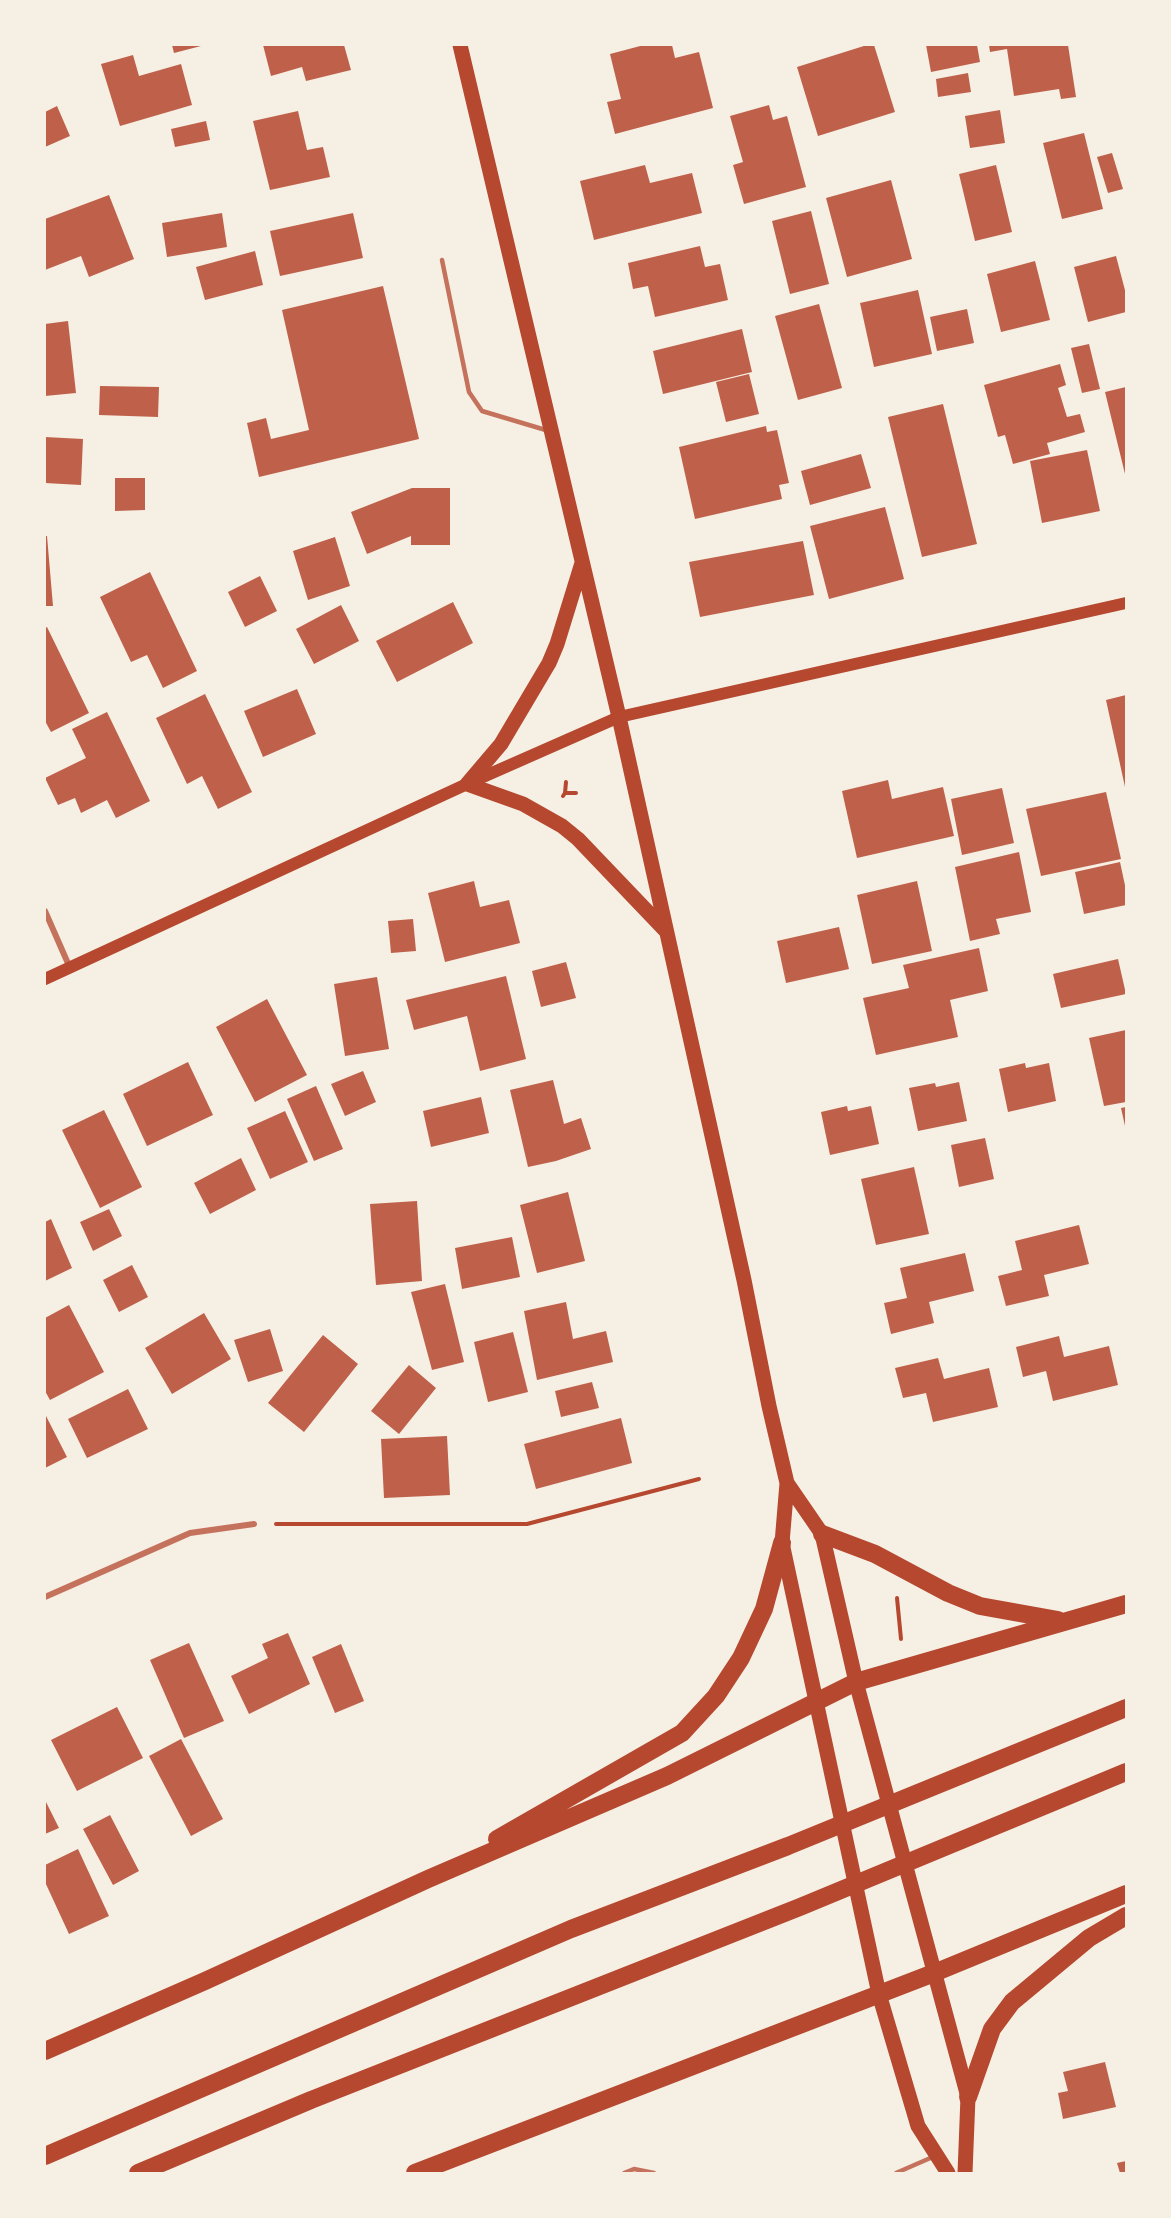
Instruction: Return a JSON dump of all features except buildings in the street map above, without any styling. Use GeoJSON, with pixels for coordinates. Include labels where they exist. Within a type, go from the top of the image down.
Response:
{"type":"FeatureCollection","features":[{"type":"Feature","properties":{"kind":"highway"},"geometry":{"type":"LineString","coordinates":[[822,1534],[876,1554],[948,1593],[980,1606],[1063,1621]]}},
{"type":"Feature","properties":{"kind":"highway"},"geometry":{"type":"LineString","coordinates":[[428,1879],[682,1733],[716,1696],[741,1658],[764,1609],[782,1543]]}},
{"type":"Feature","properties":{"kind":"highway"},"geometry":{"type":"LineString","coordinates":[[45,2050],[205,1982],[428,1879],[668,1776],[856,1682],[1126,1604]]}},
{"type":"Feature","properties":{"kind":"highway"},"geometry":{"type":"LineString","coordinates":[[45,2156],[571,1929],[788,1846],[1126,1708]]}},
{"type":"Feature","properties":{"kind":"highway"},"geometry":{"type":"LineString","coordinates":[[138,2173],[311,2100],[800,1907],[1126,1772]]}},
{"type":"Feature","properties":{"kind":"highway"},"geometry":{"type":"LineString","coordinates":[[415,2173],[934,1973],[1126,1894]]}},
{"type":"Feature","properties":{"kind":"highway"},"geometry":{"type":"LineString","coordinates":[[968,2097],[992,2029],[1012,2002],[1089,1938],[1126,1916]]}},
{"type":"Feature","properties":{"kind":"main road"},"geometry":{"type":"LineString","coordinates":[[460,45],[619,717],[787,1483],[782,1543],[879,1994],[918,2126],[948,2173]]}},
{"type":"Feature","properties":{"kind":"main road"},"geometry":{"type":"LineString","coordinates":[[467,784],[501,744],[549,663],[582,562]]}},
{"type":"Feature","properties":{"kind":"main road"},"geometry":{"type":"LineString","coordinates":[[45,979],[467,784],[619,717],[1126,603]]}},
{"type":"Feature","properties":{"kind":"main road"},"geometry":{"type":"LineString","coordinates":[[467,784],[523,804],[562,826],[578,839],[665,930]]}},
{"type":"Feature","properties":{"kind":"main road"},"geometry":{"type":"LineString","coordinates":[[787,1483],[822,1534],[856,1682],[968,2097],[964,2173]]}},
{"type":"Feature","properties":{"kind":"street"},"geometry":{"type":"LineString","coordinates":[[45,911],[70,968]]}},
{"type":"Feature","properties":{"kind":"street"},"geometry":{"type":"LineString","coordinates":[[45,1597],[190,1533],[254,1524]]}},
{"type":"Feature","properties":{"kind":"lane"},"geometry":{"type":"LineString","coordinates":[[442,260],[469,392],[482,411],[551,432]]}},
{"type":"Feature","properties":{"kind":"lane"},"geometry":{"type":"LineString","coordinates":[[896,2173],[937,2155]]}},
{"type":"Feature","properties":{"kind":"lane"},"geometry":{"type":"LineString","coordinates":[[624,2173],[634,2169],[654,2173]]}},
{"type":"Feature","properties":{"kind":"path"},"geometry":{"type":"LineString","coordinates":[[565,793],[566,782]]}},
{"type":"Feature","properties":{"kind":"path"},"geometry":{"type":"LineString","coordinates":[[254,1524],[527,1524],[699,1479]]}},
{"type":"Feature","properties":{"kind":"path"},"geometry":{"type":"LineString","coordinates":[[896,1588],[901,1639]]}}]}
